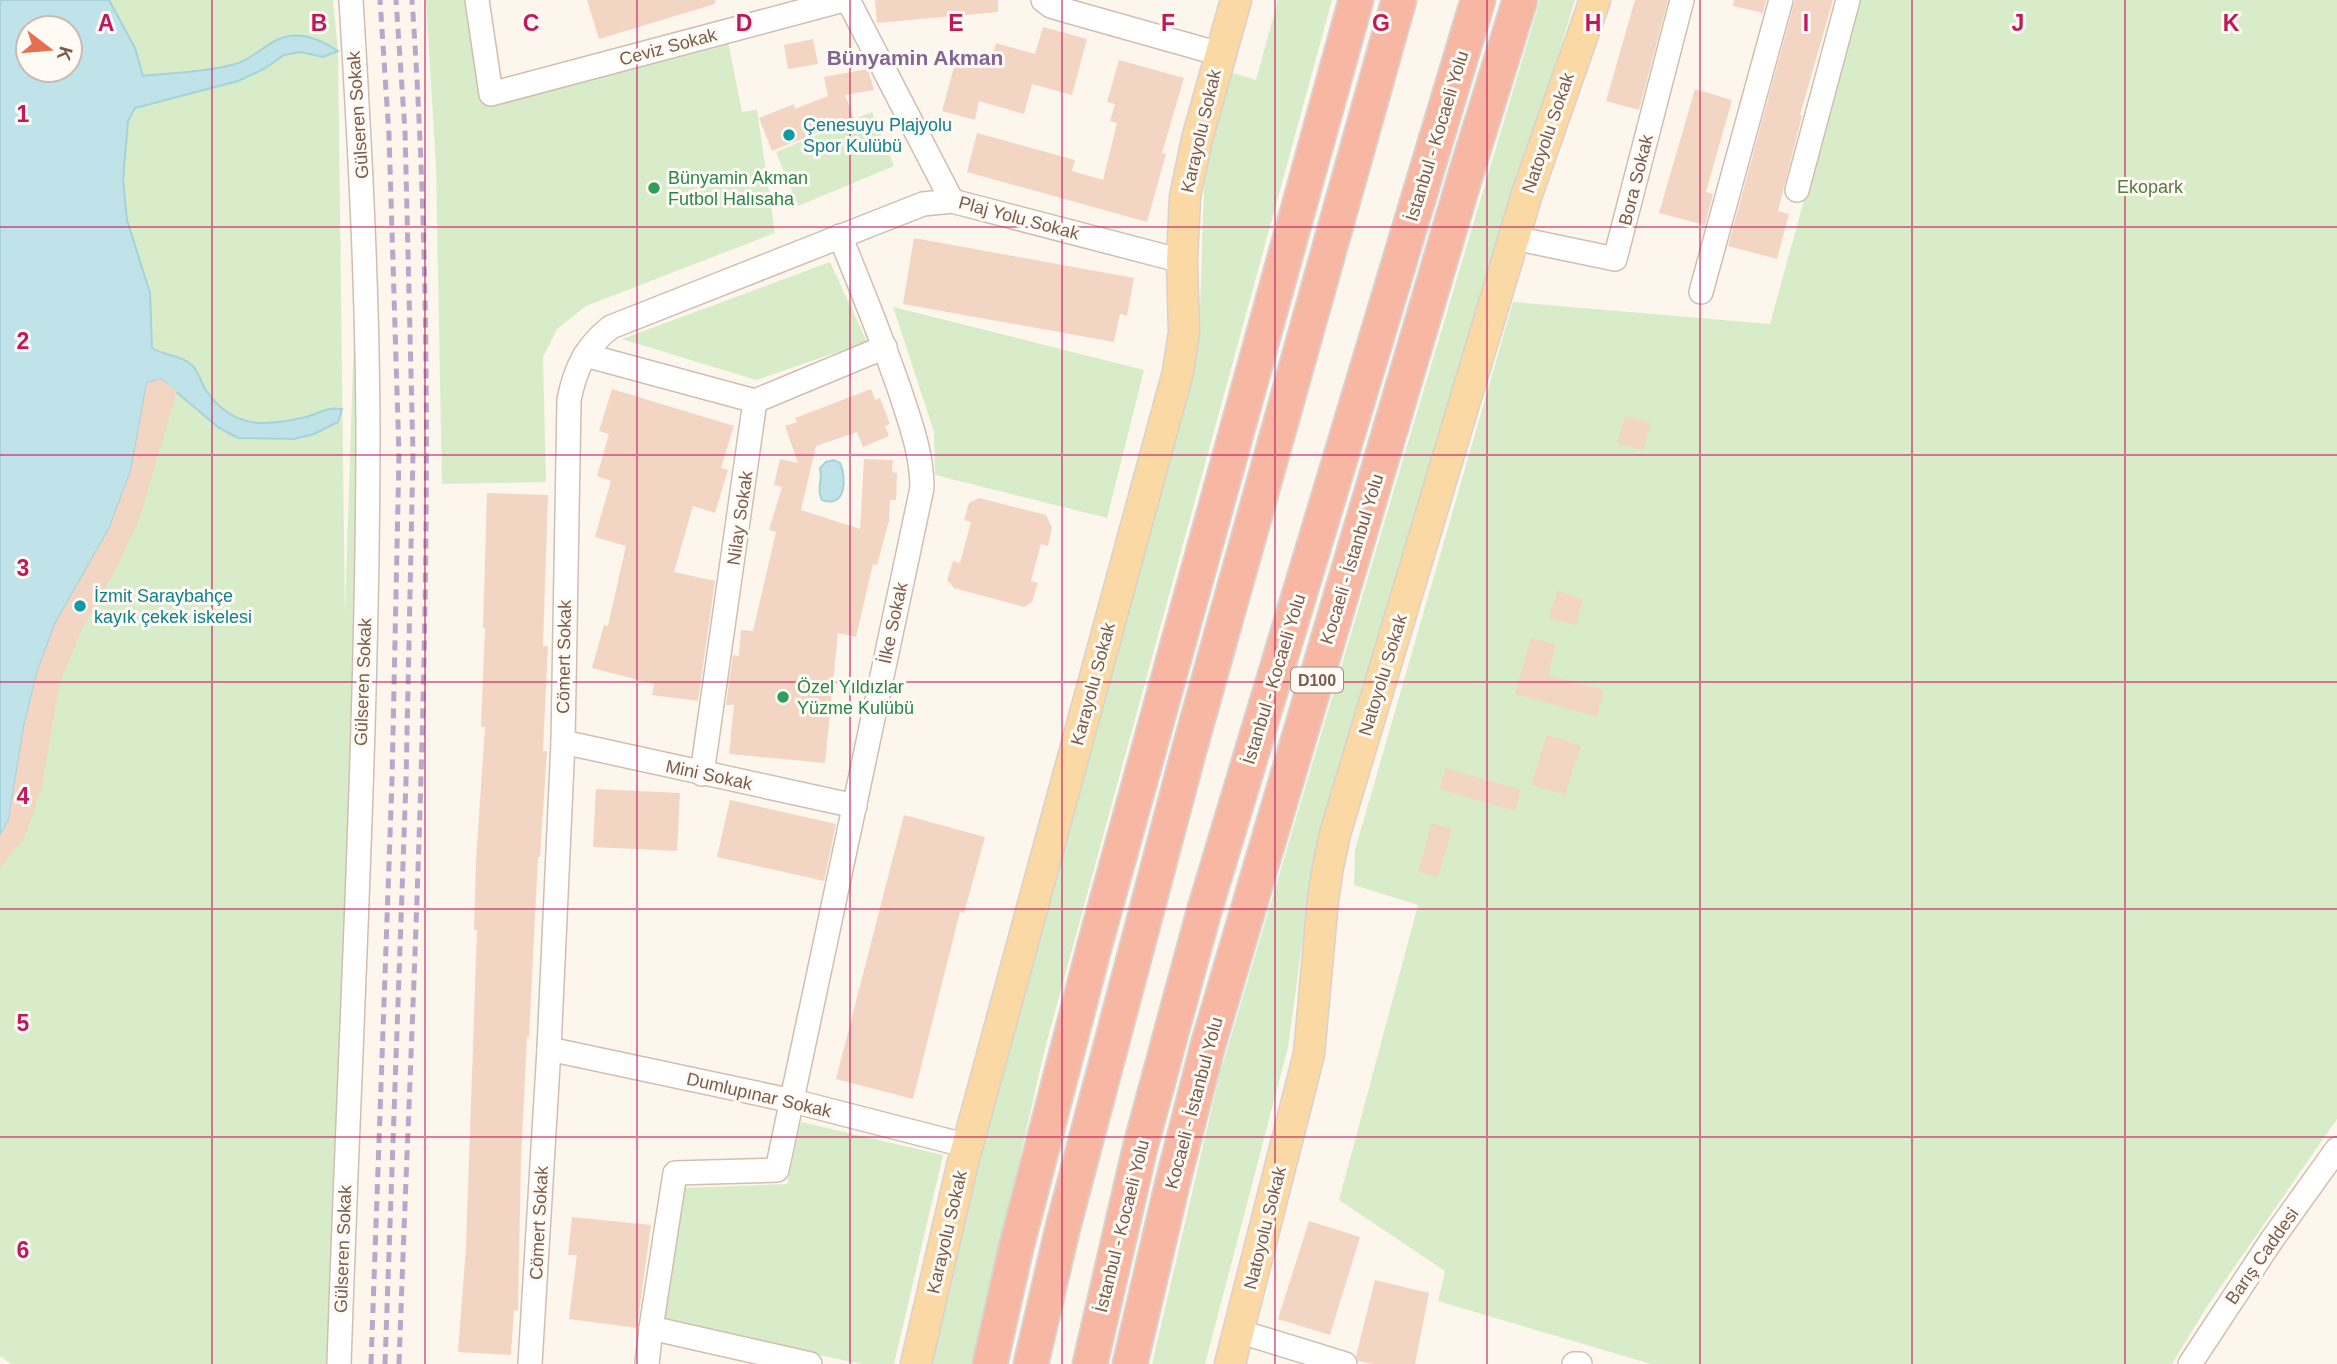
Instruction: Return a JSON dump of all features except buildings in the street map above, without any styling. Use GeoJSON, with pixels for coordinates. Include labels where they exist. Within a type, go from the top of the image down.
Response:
{"type":"FeatureCollection","features":[{"type":"Feature","properties":{"kind":"highway"},"geometry":{"type":"LineString","coordinates":[[990,1364],[1016,1248],[1095,944],[1356,0]]}},
{"type":"Feature","properties":{"kind":"highway"},"geometry":{"type":"LineString","coordinates":[[1031,1364],[1063,1227],[1188,754],[1399,0]]}},
{"type":"Feature","properties":{"kind":"highway","name":"İstanbul - Kocaeli Yolu"},"geometry":{"type":"LineString","coordinates":[[1090,1364],[1140,1148],[1203,915],[1478,0]]}},
{"type":"Feature","properties":{"kind":"highway","name":"Kocaeli - İstanbul Yolu"},"geometry":{"type":"LineString","coordinates":[[1130,1364],[1168,1199],[1208,1045],[1520,0]]}},
{"type":"Feature","properties":{"kind":"main road","name":"Karayolu Sokak"},"geometry":{"type":"LineString","coordinates":[[916,1364],[968,1146],[1178,372],[1185,320],[1182,261],[1185,197],[1197,139],[1236,0]]}},
{"type":"Feature","properties":{"kind":"main road","name":"Natoyolu Sokak"},"geometry":{"type":"LineString","coordinates":[[1230,1364],[1309,1054],[1323,900],[1335,834],[1514,238],[1555,110],[1595,0]]}},
{"type":"Feature","properties":{"kind":"street","name":"Gülseren Sokak"},"geometry":{"type":"LineString","coordinates":[[339,1364],[368,498],[363,194],[351,0]]}},
{"type":"Feature","properties":{"kind":"street","name":"Ceviz Sokak"},"geometry":{"type":"LineString","coordinates":[[477,0],[491,94],[846,0]]}},
{"type":"Feature","properties":{"kind":"street","name":"Plaj Yolu Sokak"},"geometry":{"type":"LineString","coordinates":[[846,0],[952,201],[1182,261]]}},
{"type":"Feature","properties":{"kind":"street"},"geometry":{"type":"LineString","coordinates":[[1043,0],[1064,10],[1220,54]]}},
{"type":"Feature","properties":{"kind":"street","name":"Bora Sokak"},"geometry":{"type":"LineString","coordinates":[[1514,238],[1615,259],[1682,0]]}},
{"type":"Feature","properties":{"kind":"street"},"geometry":{"type":"LineString","coordinates":[[1701,292],[1781,0]]}},
{"type":"Feature","properties":{"kind":"street"},"geometry":{"type":"LineString","coordinates":[[1797,190],[1848,0]]}},
{"type":"Feature","properties":{"kind":"street","name":"Cömert Sokak"},"geometry":{"type":"LineString","coordinates":[[530,1364],[549,1049],[563,742],[569,400],[573,381],[594,340],[611,327],[914,208],[952,201]]}},
{"type":"Feature","properties":{"kind":"street","name":"İlke Sokak"},"geometry":{"type":"LineString","coordinates":[[651,1328],[675,1172],[777,1170],[922,488],[919,450],[884,346],[840,236]]}},
{"type":"Feature","properties":{"kind":"street"},"geometry":{"type":"LineString","coordinates":[[584,355],[755,401],[884,346]]}},
{"type":"Feature","properties":{"kind":"street","name":"Nilay Sokak"},"geometry":{"type":"LineString","coordinates":[[702,774],[755,401]]}},
{"type":"Feature","properties":{"kind":"street","name":"Mini Sokak"},"geometry":{"type":"LineString","coordinates":[[563,742],[855,806]]}},
{"type":"Feature","properties":{"kind":"street","name":"Dumlupınar Sokak"},"geometry":{"type":"LineString","coordinates":[[549,1049],[793,1101],[968,1146]]}},
{"type":"Feature","properties":{"kind":"street","name":"Barış Caddesi"},"geometry":{"type":"LineString","coordinates":[[2190,1364],[2271,1241],[2337,1149]]}},
{"type":"Feature","properties":{"kind":"street"},"geometry":{"type":"LineString","coordinates":[[646,1364],[651,1328],[810,1364]]}},
{"type":"Feature","properties":{"kind":"street"},"geometry":{"type":"LineString","coordinates":[[1238,1331],[1345,1364]]}},
{"type":"Feature","properties":{"kind":"street"},"geometry":{"type":"LineString","coordinates":[[1574,1364],[1580,1364]]}},
{"type":"Feature","properties":{"kind":"green space"},"geometry":{"type":"Polygon","coordinates":[[[109,0],[333,0],[338,51],[345,614],[355,301],[359,518],[329,1364],[11,1364],[0,1356],[0,836],[9,819],[22,737],[37,673],[55,624],[109,529],[131,471],[152,348],[127,220],[123,180],[128,121],[135,108],[135,48],[109,0]]]}},
{"type":"Feature","properties":{"kind":"green space"},"geometry":{"type":"Polygon","coordinates":[[[426,0],[469,0],[485,104],[728,41],[742,112],[757,110],[775,233],[586,306],[557,329],[543,357],[546,482],[442,484],[436,167],[426,0]]]}},
{"type":"Feature","properties":{"kind":"green space"},"geometry":{"type":"Polygon","coordinates":[[[1278,0],[1332,0],[1045,1048],[973,1364],[932,1364],[966,1206],[1192,376],[1200,302],[1205,177],[1215,124],[1229,72],[1256,80],[1278,0]]]}},
{"type":"Feature","properties":{"kind":"green space"},"geometry":{"type":"Polygon","coordinates":[[[1540,0],[1575,0],[1320,839],[1313,865],[1288,1047],[1205,1364],[1152,1364],[1220,1073],[1540,0]]]}},
{"type":"Feature","properties":{"kind":"green space","name":"Ekopark"},"geometry":{"type":"Polygon","coordinates":[[[1859,0],[2337,0],[2337,1119],[2208,1305],[2172,1364],[1651,1364],[1438,1301],[1445,1271],[1339,1200],[1418,905],[1354,885],[1355,850],[1513,302],[1770,324],[1859,0]]]}},
{"type":"Feature","properties":{"kind":"green space"},"geometry":{"type":"Polygon","coordinates":[[[872,112],[894,166],[798,206],[776,152],[872,112]]]}},
{"type":"Feature","properties":{"kind":"green space"},"geometry":{"type":"Polygon","coordinates":[[[830,262],[867,342],[756,380],[622,339],[830,262]]]}},
{"type":"Feature","properties":{"kind":"green space"},"geometry":{"type":"Polygon","coordinates":[[[893,307],[1144,370],[1107,518],[935,475],[934,432],[893,307]]]}},
{"type":"Feature","properties":{"kind":"green space"},"geometry":{"type":"Polygon","coordinates":[[[801,1122],[943,1155],[894,1364],[861,1364],[659,1320],[682,1188],[787,1184],[801,1122]]]}},
{"type":"Feature","properties":{"kind":"water"},"geometry":{"type":"Polygon","coordinates":[[[0,0],[109,0],[135,48],[143,76],[201,71],[235,64],[285,37],[300,36],[324,43],[338,51],[323,57],[301,52],[284,55],[264,69],[238,81],[135,108],[128,121],[123,180],[127,220],[150,293],[152,348],[192,365],[210,396],[237,418],[263,423],[342,409],[338,422],[314,434],[294,439],[238,438],[219,428],[161,379],[147,383],[131,471],[109,529],[55,624],[37,673],[24,727],[9,819],[0,836],[0,0]]]}},
{"type":"Feature","properties":{"kind":"water"},"geometry":{"type":"Polygon","coordinates":[[[833,460],[840,463],[844,484],[840,496],[830,502],[822,500],[820,496],[820,468],[833,460]]]}},
{"type":"Feature","properties":{"kind":"railway"},"geometry":{"type":"LineString","coordinates":[[371,1364],[392,780],[399,455],[389,135],[380,0]]}},
{"type":"Feature","properties":{"kind":"railway"},"geometry":{"type":"LineString","coordinates":[[385,1364],[406,781],[413,454],[405,131],[396,0]]}},
{"type":"Feature","properties":{"kind":"railway"},"geometry":{"type":"LineString","coordinates":[[399,1364],[419,853],[426,511],[426,341],[412,0]]}},
{"type":"Feature","properties":{"kind":"place","name":"Çenesuyu Plajyolu Spor Kulübü"},"geometry":{"type":"Point","coordinates":[789,135]}},
{"type":"Feature","properties":{"kind":"place","name":"Bünyamin Akman Futbol Halısaha"},"geometry":{"type":"Point","coordinates":[654,188]}},
{"type":"Feature","properties":{"kind":"place","name":"İzmit Saraybahçe kayık çekek iskelesi"},"geometry":{"type":"Point","coordinates":[80,606]}},
{"type":"Feature","properties":{"kind":"place","name":"Özel Yıldızlar Yüzme Kulübü"},"geometry":{"type":"Point","coordinates":[783,697]}},
{"type":"Feature","properties":{"kind":"district","name":"Bünyamin Akman"},"geometry":{"type":"Point","coordinates":[915,58]}}]}
